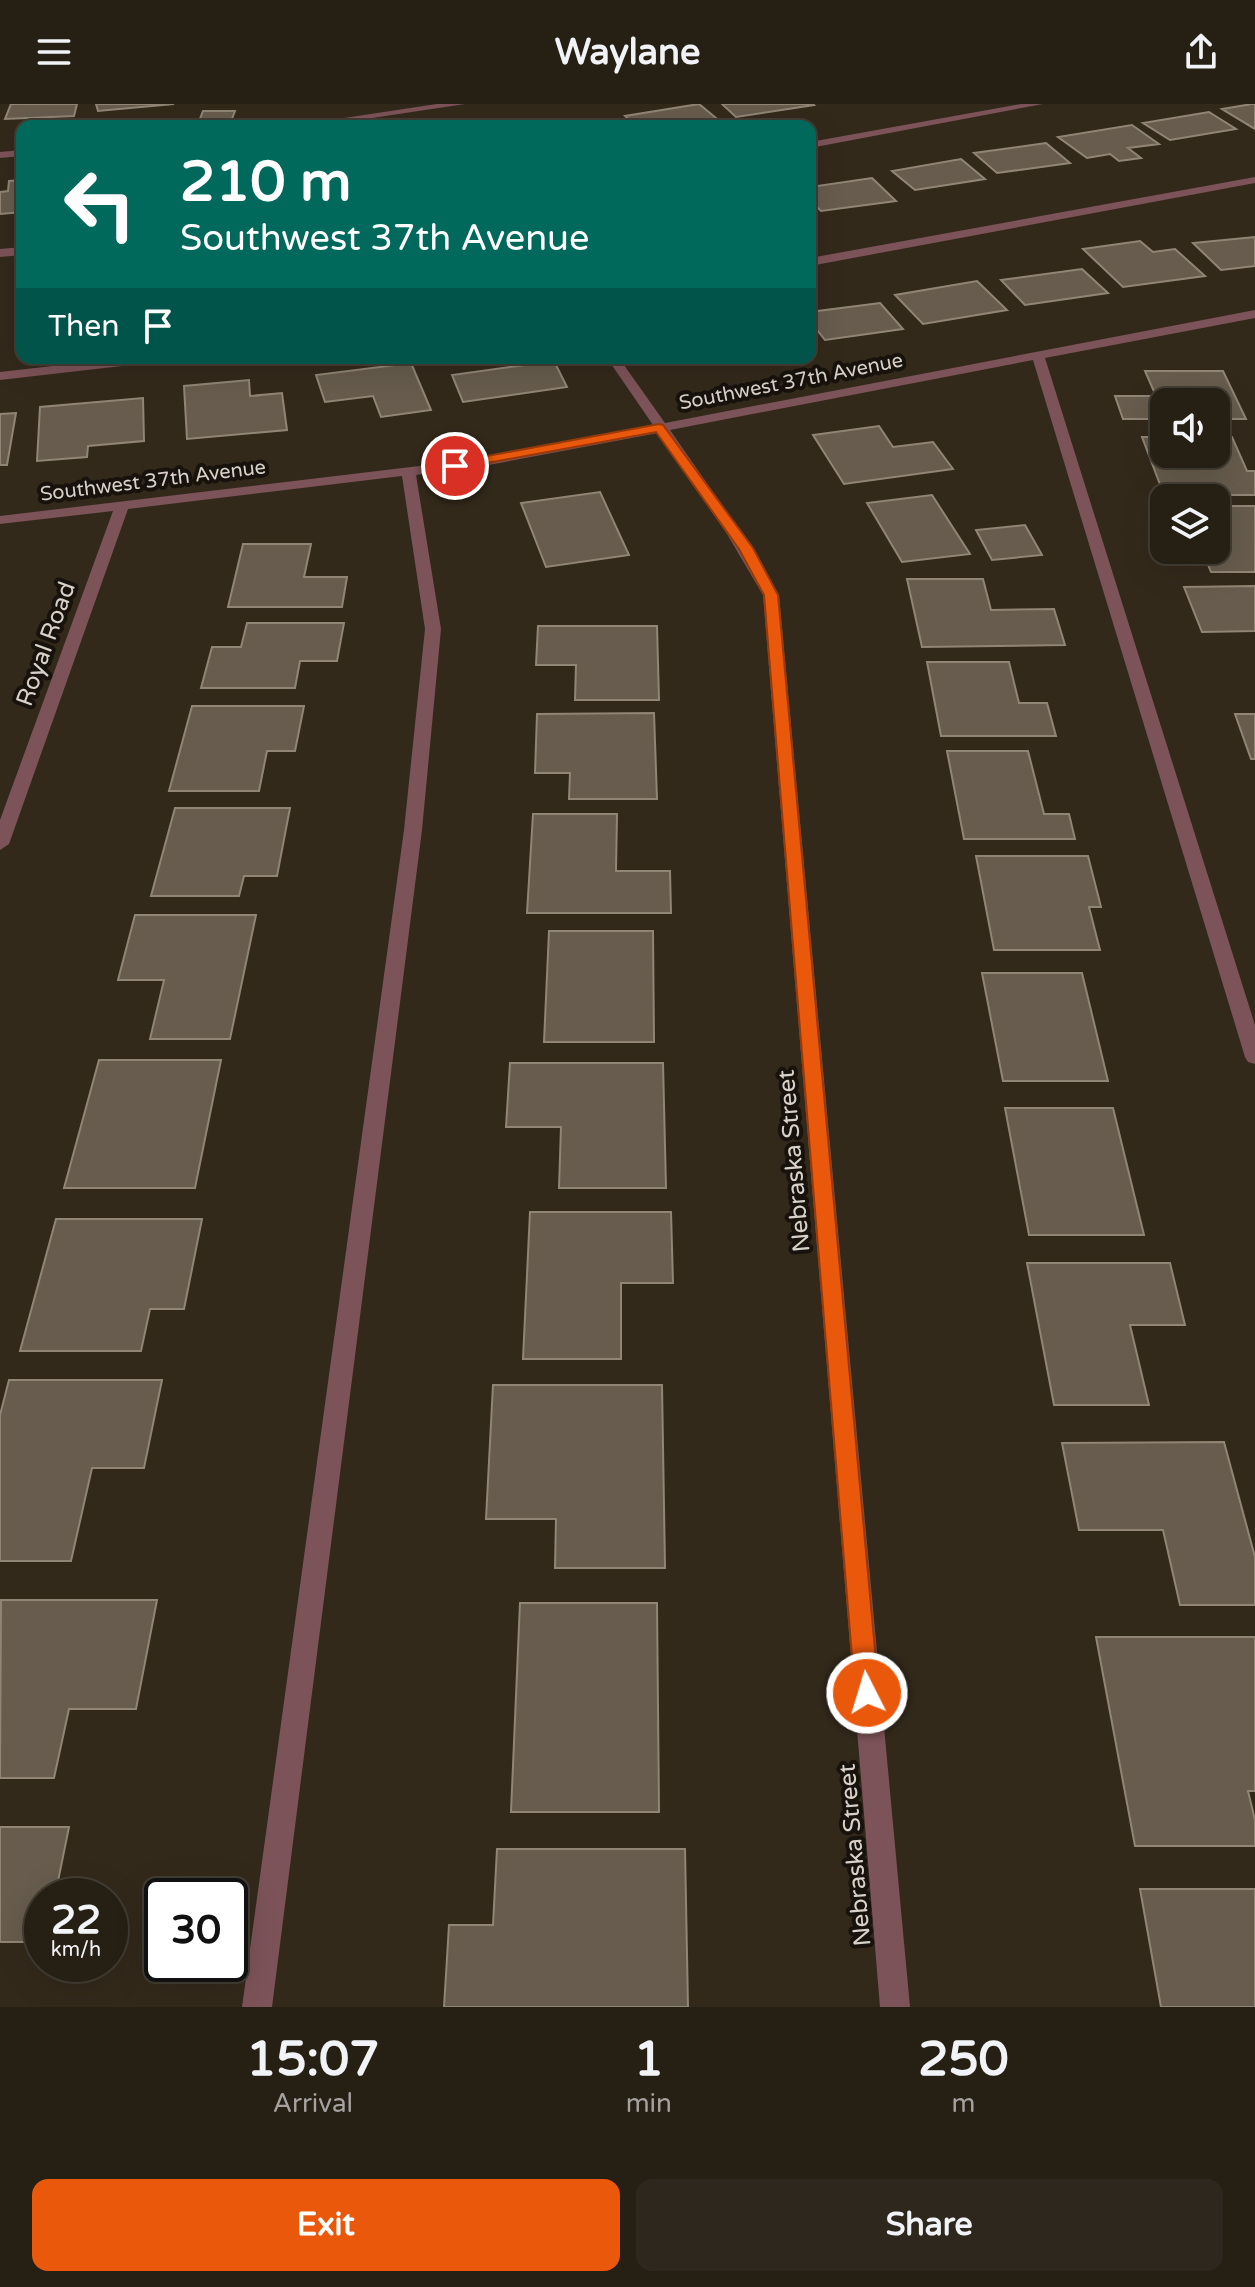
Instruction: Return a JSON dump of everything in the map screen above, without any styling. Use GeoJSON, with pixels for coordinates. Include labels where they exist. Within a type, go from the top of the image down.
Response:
{"type":"FeatureCollection","features":[{"type":"Feature","properties":{"kind":"street"},"geometry":{"type":"LineString","coordinates":[[348,120],[442,109],[460,104]]}},
{"type":"Feature","properties":{"kind":"street"},"geometry":{"type":"LineString","coordinates":[[816,144],[1038,104]]}},
{"type":"Feature","properties":{"kind":"street"},"geometry":{"type":"LineString","coordinates":[[816,261],[1255,180]]}},
{"type":"Feature","properties":{"kind":"street","name":"Southwest 37th Avenue"},"geometry":{"type":"LineString","coordinates":[[0,520],[478,463],[1255,314]]}},
{"type":"Feature","properties":{"kind":"street"},"geometry":{"type":"LineString","coordinates":[[1038,355],[1255,1057]]}},
{"type":"Feature","properties":{"kind":"street"},"geometry":{"type":"LineString","coordinates":[[0,376],[105,364]]}},
{"type":"Feature","properties":{"kind":"street","name":"Nebraska Street"},"geometry":{"type":"LineString","coordinates":[[617,364],[746,548],[771,595],[895,2007]]}},
{"type":"Feature","properties":{"kind":"street"},"geometry":{"type":"LineString","coordinates":[[257,2007],[411,846],[424,722],[433,629],[408,471]]}},
{"type":"Feature","properties":{"kind":"street","name":"Royal Road"},"geometry":{"type":"LineString","coordinates":[[0,844],[122,505]]}},
{"type":"Feature","properties":{"kind":"building"},"geometry":{"type":"Polygon","coordinates":[[[11,104],[77,104],[74,116],[5,119],[11,104]]]}},
{"type":"Feature","properties":{"kind":"building"},"geometry":{"type":"Polygon","coordinates":[[[96,104],[174,104],[98,111],[96,104]]]}},
{"type":"Feature","properties":{"kind":"building"},"geometry":{"type":"Polygon","coordinates":[[[699,104],[719,120],[629,120],[625,116],[699,104]]]}},
{"type":"Feature","properties":{"kind":"building"},"geometry":{"type":"Polygon","coordinates":[[[722,104],[813,104],[814,105],[736,117],[722,104]]]}},
{"type":"Feature","properties":{"kind":"building"},"geometry":{"type":"Polygon","coordinates":[[[1252,104],[1255,104],[1255,129],[1222,109],[1252,104]]]}},
{"type":"Feature","properties":{"kind":"building"},"geometry":{"type":"Polygon","coordinates":[[[203,111],[235,111],[232,120],[200,120],[203,111]]]}},
{"type":"Feature","properties":{"kind":"building"},"geometry":{"type":"Polygon","coordinates":[[[1209,112],[1236,129],[1170,140],[1143,123],[1209,112]]]}},
{"type":"Feature","properties":{"kind":"building"},"geometry":{"type":"Polygon","coordinates":[[[1132,125],[1159,144],[1128,148],[1141,158],[1119,161],[1110,154],[1087,158],[1058,137],[1132,125]]]}},
{"type":"Feature","properties":{"kind":"building"},"geometry":{"type":"Polygon","coordinates":[[[1046,143],[1070,163],[997,173],[974,153],[1046,143]]]}},
{"type":"Feature","properties":{"kind":"building"},"geometry":{"type":"Polygon","coordinates":[[[961,159],[985,179],[915,190],[892,171],[961,159]]]}},
{"type":"Feature","properties":{"kind":"building"},"geometry":{"type":"Polygon","coordinates":[[[872,178],[896,201],[821,211],[816,206],[816,186],[872,178]]]}},
{"type":"Feature","properties":{"kind":"building"},"geometry":{"type":"Polygon","coordinates":[[[16,180],[16,213],[0,214],[0,192],[8,191],[9,181],[16,180]]]}},
{"type":"Feature","properties":{"kind":"building"},"geometry":{"type":"Polygon","coordinates":[[[1255,237],[1255,266],[1221,270],[1193,243],[1255,237]]]}},
{"type":"Feature","properties":{"kind":"building"},"geometry":{"type":"Polygon","coordinates":[[[1140,241],[1153,252],[1175,249],[1205,276],[1123,287],[1083,249],[1140,241]]]}},
{"type":"Feature","properties":{"kind":"building"},"geometry":{"type":"Polygon","coordinates":[[[1082,269],[1108,293],[1025,305],[1001,280],[1082,269]]]}},
{"type":"Feature","properties":{"kind":"building"},"geometry":{"type":"Polygon","coordinates":[[[977,281],[1007,310],[923,324],[895,295],[977,281]]]}},
{"type":"Feature","properties":{"kind":"building"},"geometry":{"type":"Polygon","coordinates":[[[880,303],[903,329],[825,340],[816,329],[816,311],[880,303]]]}},
{"type":"Feature","properties":{"kind":"building"},"geometry":{"type":"Polygon","coordinates":[[[411,364],[431,410],[381,417],[373,396],[325,402],[316,375],[411,364]]]}},
{"type":"Feature","properties":{"kind":"building"},"geometry":{"type":"Polygon","coordinates":[[[532,364],[556,364],[567,387],[463,402],[452,375],[532,364]]]}},
{"type":"Feature","properties":{"kind":"building"},"geometry":{"type":"Polygon","coordinates":[[[1145,371],[1223,371],[1246,419],[1230,419],[1230,388],[1152,388],[1145,371]]]}},
{"type":"Feature","properties":{"kind":"building"},"geometry":{"type":"Polygon","coordinates":[[[249,380],[250,396],[282,393],[287,430],[187,439],[184,386],[249,380]]]}},
{"type":"Feature","properties":{"kind":"building"},"geometry":{"type":"Polygon","coordinates":[[[1115,396],[1150,396],[1150,419],[1123,419],[1115,396]]]}},
{"type":"Feature","properties":{"kind":"building"},"geometry":{"type":"Polygon","coordinates":[[[143,398],[144,441],[88,446],[87,457],[37,461],[40,407],[143,398]]]}},
{"type":"Feature","properties":{"kind":"building"},"geometry":{"type":"Polygon","coordinates":[[[16,413],[7,465],[0,465],[0,414],[16,413]]]}},
{"type":"Feature","properties":{"kind":"building"},"geometry":{"type":"Polygon","coordinates":[[[879,426],[893,447],[933,442],[953,469],[844,484],[813,435],[879,426]]]}},
{"type":"Feature","properties":{"kind":"building"},"geometry":{"type":"Polygon","coordinates":[[[1142,437],[1150,437],[1150,458],[1142,437]]]}},
{"type":"Feature","properties":{"kind":"building"},"geometry":{"type":"Polygon","coordinates":[[[1230,437],[1247,471],[1255,471],[1255,495],[1230,495],[1230,484],[1160,484],[1154,468],[1230,468],[1230,437]]]}},
{"type":"Feature","properties":{"kind":"building"},"geometry":{"type":"Polygon","coordinates":[[[600,492],[629,555],[546,567],[521,503],[600,492]]]}},
{"type":"Feature","properties":{"kind":"building"},"geometry":{"type":"Polygon","coordinates":[[[932,495],[970,554],[902,562],[867,503],[932,495]]]}},
{"type":"Feature","properties":{"kind":"building"},"geometry":{"type":"Polygon","coordinates":[[[1230,506],[1255,506],[1255,572],[1211,572],[1208,564],[1230,564],[1230,506]]]}},
{"type":"Feature","properties":{"kind":"building"},"geometry":{"type":"Polygon","coordinates":[[[1025,525],[1042,555],[992,560],[976,530],[1025,525]]]}},
{"type":"Feature","properties":{"kind":"building"},"geometry":{"type":"Polygon","coordinates":[[[243,544],[311,544],[304,577],[347,577],[342,607],[228,607],[243,544]]]}},
{"type":"Feature","properties":{"kind":"building"},"geometry":{"type":"Polygon","coordinates":[[[907,579],[983,579],[991,610],[1054,609],[1065,645],[922,647],[907,579]]]}},
{"type":"Feature","properties":{"kind":"building"},"geometry":{"type":"Polygon","coordinates":[[[1255,586],[1255,631],[1202,632],[1184,587],[1255,586]]]}},
{"type":"Feature","properties":{"kind":"building"},"geometry":{"type":"Polygon","coordinates":[[[247,623],[344,623],[337,661],[300,661],[295,688],[201,688],[212,647],[241,647],[247,623]]]}},
{"type":"Feature","properties":{"kind":"building"},"geometry":{"type":"Polygon","coordinates":[[[538,626],[657,626],[659,700],[575,700],[576,665],[536,665],[538,626]]]}},
{"type":"Feature","properties":{"kind":"building"},"geometry":{"type":"Polygon","coordinates":[[[927,662],[1009,662],[1019,703],[1047,703],[1056,736],[941,736],[927,662]]]}},
{"type":"Feature","properties":{"kind":"building"},"geometry":{"type":"Polygon","coordinates":[[[192,706],[304,706],[295,751],[267,751],[259,791],[169,791],[192,706]]]}},
{"type":"Feature","properties":{"kind":"building"},"geometry":{"type":"Polygon","coordinates":[[[654,713],[657,799],[569,799],[570,773],[535,773],[537,714],[654,713]]]}},
{"type":"Feature","properties":{"kind":"building"},"geometry":{"type":"Polygon","coordinates":[[[1235,714],[1255,714],[1255,759],[1251,759],[1235,714]]]}},
{"type":"Feature","properties":{"kind":"building"},"geometry":{"type":"Polygon","coordinates":[[[947,751],[1028,751],[1044,814],[1069,814],[1075,839],[964,839],[947,751]]]}},
{"type":"Feature","properties":{"kind":"building"},"geometry":{"type":"Polygon","coordinates":[[[175,808],[290,808],[277,876],[244,876],[239,896],[151,896],[175,808]]]}},
{"type":"Feature","properties":{"kind":"building"},"geometry":{"type":"Polygon","coordinates":[[[533,814],[617,814],[616,871],[670,871],[671,913],[527,913],[533,814]]]}},
{"type":"Feature","properties":{"kind":"building"},"geometry":{"type":"Polygon","coordinates":[[[976,856],[1088,856],[1101,907],[1089,907],[1100,950],[994,950],[976,856]]]}},
{"type":"Feature","properties":{"kind":"building"},"geometry":{"type":"Polygon","coordinates":[[[135,915],[256,915],[230,1039],[150,1039],[164,980],[118,980],[135,915]]]}},
{"type":"Feature","properties":{"kind":"building"},"geometry":{"type":"Polygon","coordinates":[[[549,931],[653,931],[654,1042],[544,1042],[549,931]]]}},
{"type":"Feature","properties":{"kind":"building"},"geometry":{"type":"Polygon","coordinates":[[[982,973],[1082,973],[1108,1081],[1003,1081],[982,973]]]}},
{"type":"Feature","properties":{"kind":"building"},"geometry":{"type":"Polygon","coordinates":[[[99,1060],[221,1060],[195,1188],[64,1188],[99,1060]]]}},
{"type":"Feature","properties":{"kind":"building"},"geometry":{"type":"Polygon","coordinates":[[[510,1063],[663,1063],[666,1188],[559,1188],[561,1127],[506,1127],[510,1063]]]}},
{"type":"Feature","properties":{"kind":"building"},"geometry":{"type":"Polygon","coordinates":[[[1005,1108],[1113,1108],[1144,1235],[1029,1235],[1005,1108]]]}},
{"type":"Feature","properties":{"kind":"building"},"geometry":{"type":"Polygon","coordinates":[[[530,1212],[671,1212],[673,1283],[621,1283],[621,1359],[523,1359],[530,1212]]]}},
{"type":"Feature","properties":{"kind":"building"},"geometry":{"type":"Polygon","coordinates":[[[56,1219],[202,1219],[184,1309],[150,1309],[141,1351],[20,1351],[56,1219]]]}},
{"type":"Feature","properties":{"kind":"building"},"geometry":{"type":"Polygon","coordinates":[[[1027,1263],[1170,1263],[1185,1325],[1130,1325],[1149,1405],[1054,1405],[1027,1263]]]}},
{"type":"Feature","properties":{"kind":"building"},"geometry":{"type":"Polygon","coordinates":[[[9,1380],[162,1380],[144,1468],[92,1468],[71,1561],[0,1561],[0,1415],[9,1380]]]}},
{"type":"Feature","properties":{"kind":"building"},"geometry":{"type":"Polygon","coordinates":[[[493,1385],[662,1385],[665,1568],[555,1568],[556,1519],[486,1519],[493,1385]]]}},
{"type":"Feature","properties":{"kind":"building"},"geometry":{"type":"Polygon","coordinates":[[[1224,1442],[1255,1557],[1255,1605],[1180,1605],[1163,1530],[1079,1530],[1062,1443],[1224,1442]]]}},
{"type":"Feature","properties":{"kind":"building"},"geometry":{"type":"Polygon","coordinates":[[[1,1600],[157,1600],[136,1709],[69,1709],[54,1778],[0,1778],[1,1600]]]}},
{"type":"Feature","properties":{"kind":"building"},"geometry":{"type":"Polygon","coordinates":[[[520,1603],[657,1603],[659,1812],[511,1812],[520,1603]]]}},
{"type":"Feature","properties":{"kind":"building"},"geometry":{"type":"Polygon","coordinates":[[[1096,1637],[1255,1637],[1255,1791],[1248,1791],[1255,1820],[1255,1846],[1135,1846],[1096,1637]]]}},
{"type":"Feature","properties":{"kind":"building"},"geometry":{"type":"Polygon","coordinates":[[[0,1827],[69,1827],[59,1878],[24,1878],[24,1942],[0,1942],[0,1827]]]}},
{"type":"Feature","properties":{"kind":"building"},"geometry":{"type":"Polygon","coordinates":[[[497,1849],[685,1849],[688,2007],[444,2007],[449,1925],[493,1925],[497,1849]]]}},
{"type":"Feature","properties":{"kind":"building"},"geometry":{"type":"Polygon","coordinates":[[[1140,1889],[1255,1889],[1255,2007],[1161,2007],[1140,1889]]]}},
{"type":"Feature","properties":{"kind":"route"},"geometry":{"type":"LineString","coordinates":[[455,466],[659,428],[746,548],[771,595],[867,1693]]}}]}
